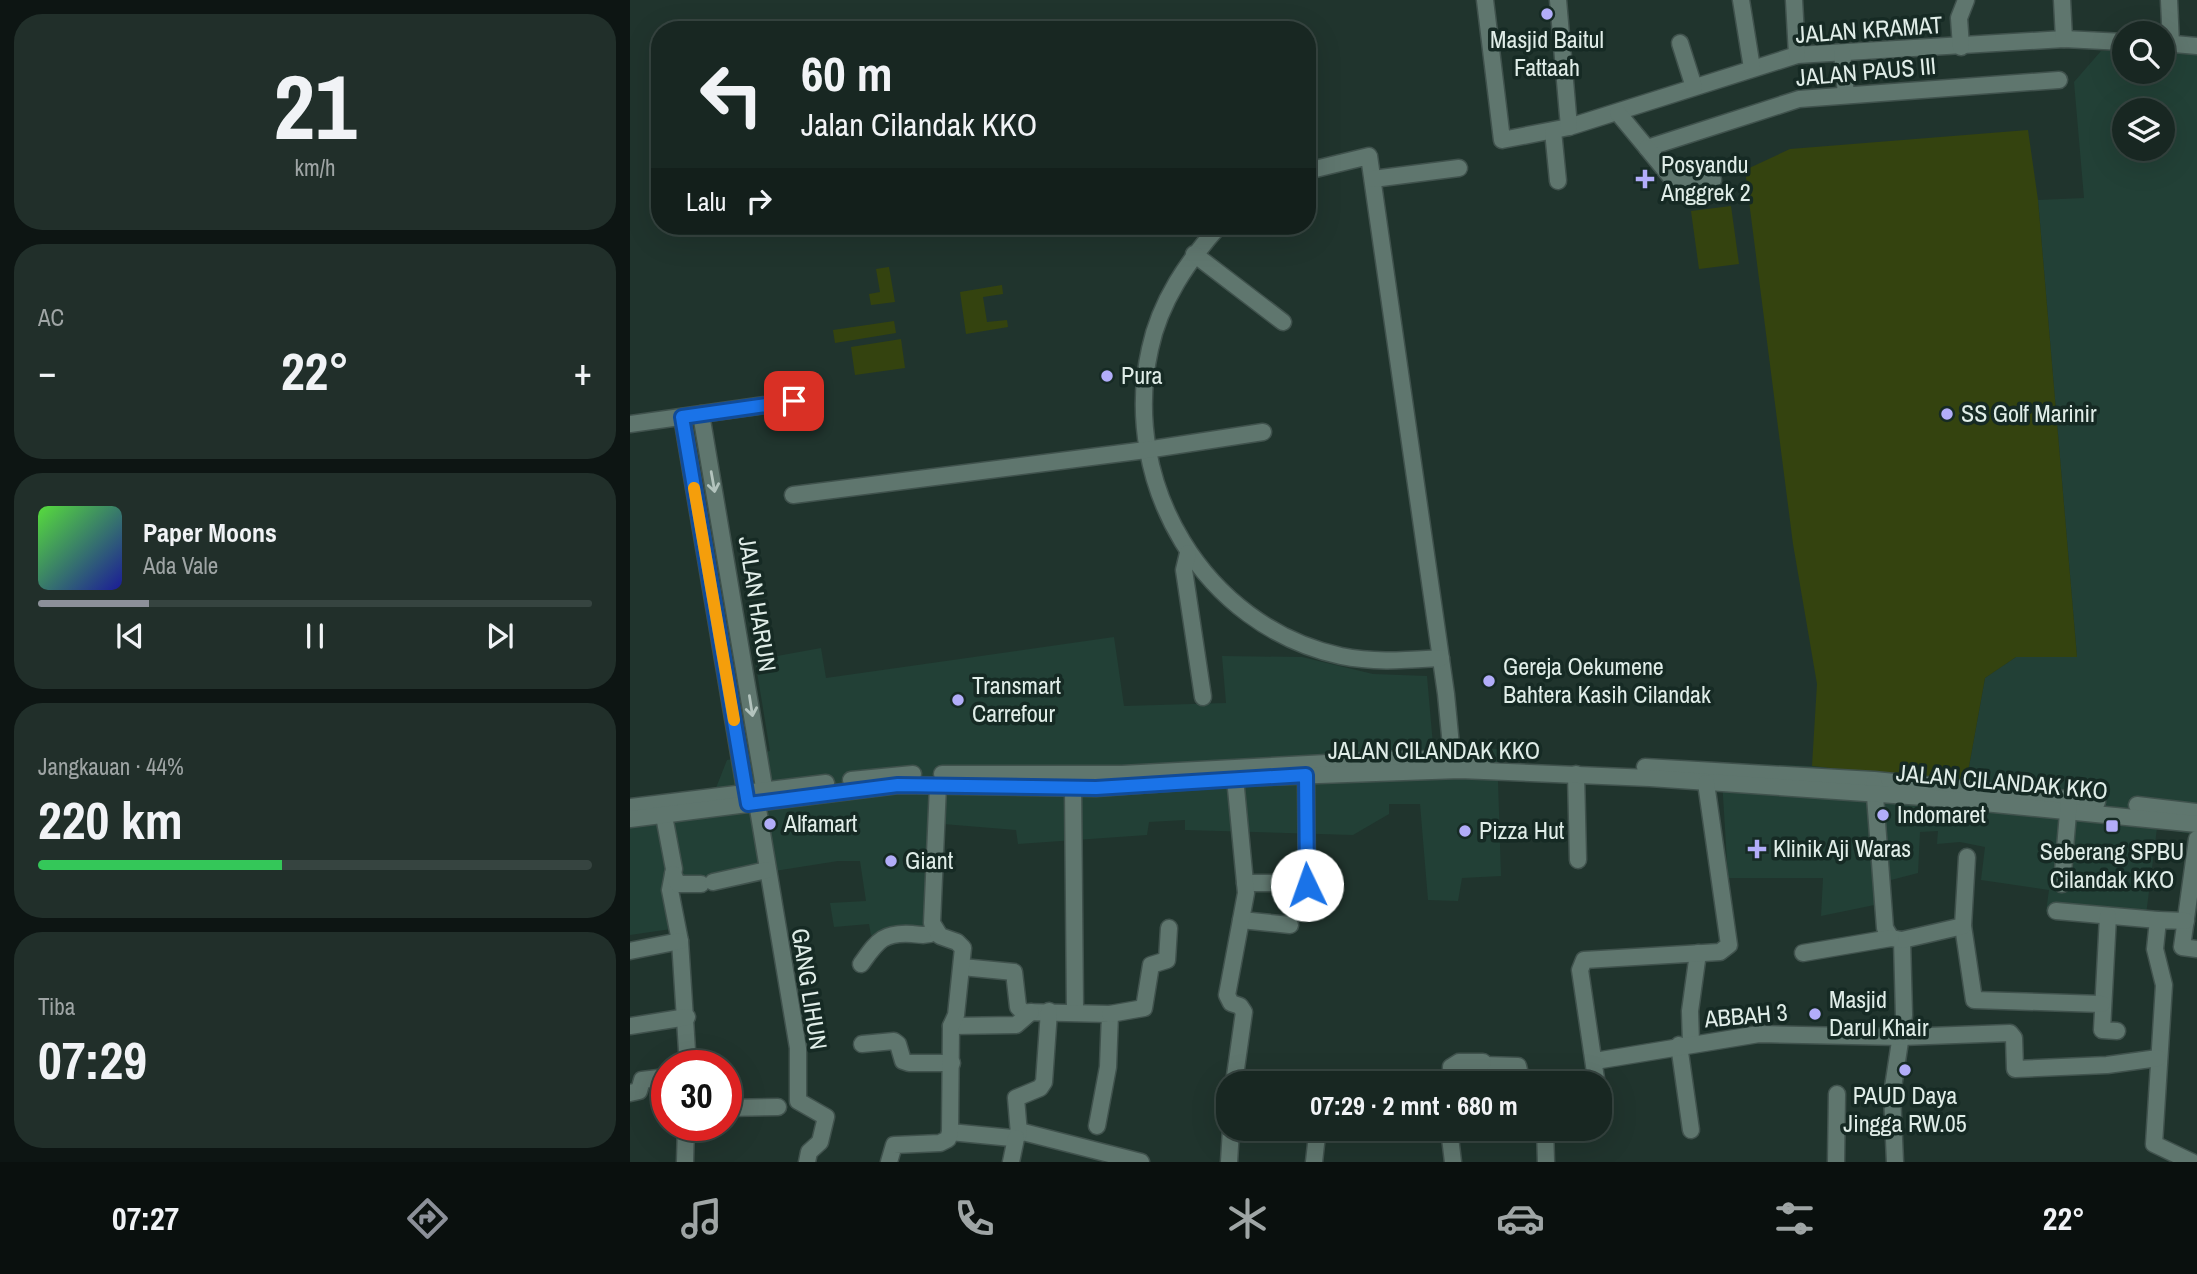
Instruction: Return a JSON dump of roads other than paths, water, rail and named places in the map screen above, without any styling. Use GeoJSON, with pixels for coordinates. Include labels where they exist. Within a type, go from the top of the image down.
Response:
{"type":"FeatureCollection","features":[{"type":"Feature","properties":{"kind":"street","name":"JALAN KRAMAT"},"geometry":{"type":"LineString","coordinates":[[1485,0],[1502,140],[1561,129],[1618,113],[1797,55],[2064,39],[2112,41]]}},
{"type":"Feature","properties":{"kind":"street"},"geometry":{"type":"LineString","coordinates":[[1558,0],[1561,129],[1558,181]]}},
{"type":"Feature","properties":{"kind":"street"},"geometry":{"type":"LineString","coordinates":[[1741,0],[1752,68]]}},
{"type":"Feature","properties":{"kind":"street"},"geometry":{"type":"LineString","coordinates":[[1794,0],[1797,55]]}},
{"type":"Feature","properties":{"kind":"street"},"geometry":{"type":"LineString","coordinates":[[1961,47],[1959,18],[1966,0]]}},
{"type":"Feature","properties":{"kind":"street"},"geometry":{"type":"LineString","coordinates":[[2063,0],[2064,39]]}},
{"type":"Feature","properties":{"kind":"street"},"geometry":{"type":"LineString","coordinates":[[2168,21],[2169,0]]}},
{"type":"Feature","properties":{"kind":"street"},"geometry":{"type":"LineString","coordinates":[[1680,43],[1694,87]]}},
{"type":"Feature","properties":{"kind":"street"},"geometry":{"type":"LineString","coordinates":[[2175,45],[2197,46]]}},
{"type":"Feature","properties":{"kind":"street"},"geometry":{"type":"LineString","coordinates":[[1842,53],[1846,94]]}},
{"type":"Feature","properties":{"kind":"street","name":"JALAN PAUS III"},"geometry":{"type":"LineString","coordinates":[[1647,148],[1776,105],[1846,94],[2059,79]]}},
{"type":"Feature","properties":{"kind":"street"},"geometry":{"type":"LineString","coordinates":[[1618,113],[1674,181],[1688,184],[1713,180]]}},
{"type":"Feature","properties":{"kind":"street"},"geometry":{"type":"LineString","coordinates":[[1316,169],[1369,156],[1441,658],[1453,764]]}},
{"type":"Feature","properties":{"kind":"street"},"geometry":{"type":"LineString","coordinates":[[1373,179],[1459,168]]}},
{"type":"Feature","properties":{"kind":"street"},"geometry":{"type":"LineString","coordinates":[[1211,235],[1194,254],[1167,298],[1150,347],[1143,399],[1146,450],[1165,512],[1188,553],[1227,597],[1250,615],[1293,640],[1340,656],[1391,662],[1441,658]]}},
{"type":"Feature","properties":{"kind":"street"},"geometry":{"type":"LineString","coordinates":[[1194,254],[1283,322]]}},
{"type":"Feature","properties":{"kind":"street"},"geometry":{"type":"LineString","coordinates":[[630,424],[794,401]]}},
{"type":"Feature","properties":{"kind":"street","name":"JALAN HARUN"},"geometry":{"type":"LineString","coordinates":[[701,414],[756,799]]}},
{"type":"Feature","properties":{"kind":"street","name":"JALAN HARUN"},"geometry":{"type":"LineString","coordinates":[[682,417],[756,799]]}},
{"type":"Feature","properties":{"kind":"street"},"geometry":{"type":"LineString","coordinates":[[793,495],[1146,450],[1263,432]]}},
{"type":"Feature","properties":{"kind":"street"},"geometry":{"type":"LineString","coordinates":[[1188,553],[1184,570],[1203,698]]}},
{"type":"Feature","properties":{"kind":"street","name":"JALAN CILANDAK KKO"},"geometry":{"type":"LineString","coordinates":[[630,807],[756,799],[898,785],[1073,788],[1453,764],[1706,783],[1758,780]]}},
{"type":"Feature","properties":{"kind":"street","name":"JALAN CILANDAK KKO"},"geometry":{"type":"LineString","coordinates":[[630,819],[664,816],[890,775],[1122,774],[1453,764],[1874,787],[2068,805],[2197,812]]}},
{"type":"Feature","properties":{"kind":"street"},"geometry":{"type":"LineString","coordinates":[[1576,774],[1578,860]]}},
{"type":"Feature","properties":{"kind":"street"},"geometry":{"type":"LineString","coordinates":[[1306,775],[1307,885]]}},
{"type":"Feature","properties":{"kind":"street"},"geometry":{"type":"LineString","coordinates":[[1235,778],[1245,883],[1227,995],[1231,1003],[1240,1006],[1244,1012],[1236,1071]]}},
{"type":"Feature","properties":{"kind":"street"},"geometry":{"type":"LineString","coordinates":[[1596,1071],[1580,970],[1584,960],[1725,951],[1730,945],[1706,783]]}},
{"type":"Feature","properties":{"kind":"street"},"geometry":{"type":"LineString","coordinates":[[888,1162],[894,1145],[940,1143],[948,1139],[950,1132],[951,1026],[956,1015],[963,948],[957,942],[935,932],[932,923],[938,785]]}},
{"type":"Feature","properties":{"kind":"street"},"geometry":{"type":"LineString","coordinates":[[1874,787],[1885,928],[1896,939],[1904,1015],[1892,1094],[1895,1162]]}},
{"type":"Feature","properties":{"kind":"street"},"geometry":{"type":"LineString","coordinates":[[1073,788],[1075,1011]]}},
{"type":"Feature","properties":{"kind":"street","name":"GANG LIHUN"},"geometry":{"type":"LineString","coordinates":[[756,799],[798,1048],[798,1101],[826,1117],[820,1142],[809,1152],[807,1162]]}},
{"type":"Feature","properties":{"kind":"street"},"geometry":{"type":"LineString","coordinates":[[2062,884],[2068,805]]}},
{"type":"Feature","properties":{"kind":"street","name":"JALAN CILANDAK KKO"},"geometry":{"type":"LineString","coordinates":[[2068,805],[2197,824]]}},
{"type":"Feature","properties":{"kind":"street"},"geometry":{"type":"LineString","coordinates":[[664,816],[673,874],[678,884],[707,883],[767,870]]}},
{"type":"Feature","properties":{"kind":"street"},"geometry":{"type":"LineString","coordinates":[[2197,839],[2182,947],[2197,949]]}},
{"type":"Feature","properties":{"kind":"street"},"geometry":{"type":"LineString","coordinates":[[1967,857],[1963,926],[1974,1000],[2102,1004]]}},
{"type":"Feature","properties":{"kind":"street"},"geometry":{"type":"LineString","coordinates":[[673,874],[670,890],[680,941],[688,1050]]}},
{"type":"Feature","properties":{"kind":"street"},"geometry":{"type":"LineString","coordinates":[[1245,883],[1280,883]]}},
{"type":"Feature","properties":{"kind":"street"},"geometry":{"type":"LineString","coordinates":[[2056,911],[2186,921]]}},
{"type":"Feature","properties":{"kind":"street"},"geometry":{"type":"LineString","coordinates":[[2108,916],[2102,1030],[2117,1031]]}},
{"type":"Feature","properties":{"kind":"street"},"geometry":{"type":"LineString","coordinates":[[1241,920],[1290,925]]}},
{"type":"Feature","properties":{"kind":"street"},"geometry":{"type":"LineString","coordinates":[[2158,920],[2155,949],[2164,985],[2154,1144],[2192,1162]]}},
{"type":"Feature","properties":{"kind":"street"},"geometry":{"type":"LineString","coordinates":[[1803,953],[1963,926]]}},
{"type":"Feature","properties":{"kind":"street"},"geometry":{"type":"LineString","coordinates":[[962,967],[1014,972],[1018,1007],[1023,1012],[1075,1011],[1110,1014],[1144,1008],[1151,965],[1167,960],[1169,928]]}},
{"type":"Feature","properties":{"kind":"street"},"geometry":{"type":"LineString","coordinates":[[861,964],[877,942],[894,933],[929,935],[935,932]]}},
{"type":"Feature","properties":{"kind":"street"},"geometry":{"type":"LineString","coordinates":[[630,951],[680,941]]}},
{"type":"Feature","properties":{"kind":"street"},"geometry":{"type":"LineString","coordinates":[[1691,1130],[1685,1045],[1698,953]]}},
{"type":"Feature","properties":{"kind":"street"},"geometry":{"type":"LineString","coordinates":[[1011,1162],[1018,1136],[1016,1097],[1040,1088],[1044,1082],[1049,1011]]}},
{"type":"Feature","properties":{"kind":"street"},"geometry":{"type":"LineString","coordinates":[[951,1026],[1016,1024],[1031,1012]]}},
{"type":"Feature","properties":{"kind":"street"},"geometry":{"type":"LineString","coordinates":[[1097,1126],[1108,1067],[1110,1014]]}},
{"type":"Feature","properties":{"kind":"street"},"geometry":{"type":"LineString","coordinates":[[630,1026],[687,1017]]}},
{"type":"Feature","properties":{"kind":"street","name":"ABBAH 3"},"geometry":{"type":"LineString","coordinates":[[1595,1060],[1779,1033],[1901,1037],[2010,1033],[2014,1038],[2015,1069],[2107,1065],[2158,1058]]}},
{"type":"Feature","properties":{"kind":"street"},"geometry":{"type":"LineString","coordinates":[[862,1044],[894,1041],[904,1060],[909,1063],[951,1063]]}},
{"type":"Feature","properties":{"kind":"street"},"geometry":{"type":"LineString","coordinates":[[1451,1071],[1451,1067],[1459,1062],[1518,1066],[1519,1071]]}},
{"type":"Feature","properties":{"kind":"street"},"geometry":{"type":"LineString","coordinates":[[630,1093],[639,1091],[642,1080],[651,1079]]}},
{"type":"Feature","properties":{"kind":"street"},"geometry":{"type":"LineString","coordinates":[[1836,1162],[1837,1094]]}},
{"type":"Feature","properties":{"kind":"street"},"geometry":{"type":"LineString","coordinates":[[742,1108],[778,1107]]}},
{"type":"Feature","properties":{"kind":"street"},"geometry":{"type":"LineString","coordinates":[[950,1132],[1018,1136],[1024,1132],[1141,1162]]}},
{"type":"Feature","properties":{"kind":"street"},"geometry":{"type":"LineString","coordinates":[[685,1162],[686,1141]]}},
{"type":"Feature","properties":{"kind":"street"},"geometry":{"type":"LineString","coordinates":[[1228,1162],[1230,1141]]}},
{"type":"Feature","properties":{"kind":"street"},"geometry":{"type":"LineString","coordinates":[[1314,1162],[1316,1141]]}},
{"type":"Feature","properties":{"kind":"street"},"geometry":{"type":"LineString","coordinates":[[1450,1141],[1453,1162]]}},
{"type":"Feature","properties":{"kind":"street"},"geometry":{"type":"LineString","coordinates":[[1545,1141],[1546,1162]]}},
{"type":"Feature","properties":{"kind":"place","name":"Masjid Baitul Fattaah"},"geometry":{"type":"Point","coordinates":[1547,14]}},
{"type":"Feature","properties":{"kind":"place","name":"Posyandu Anggrek 2"},"geometry":{"type":"Point","coordinates":[1645,179]}},
{"type":"Feature","properties":{"kind":"place","name":"Pura"},"geometry":{"type":"Point","coordinates":[1107,376]}},
{"type":"Feature","properties":{"kind":"place","name":"SS Golf Marinir"},"geometry":{"type":"Point","coordinates":[1947,414]}},
{"type":"Feature","properties":{"kind":"place","name":"Gereja Oekumene Bahtera Kasih Cilandak"},"geometry":{"type":"Point","coordinates":[1489,681]}},
{"type":"Feature","properties":{"kind":"place","name":"Transmart Carrefour"},"geometry":{"type":"Point","coordinates":[958,700]}},
{"type":"Feature","properties":{"kind":"place","name":"Indomaret"},"geometry":{"type":"Point","coordinates":[1883,815]}},
{"type":"Feature","properties":{"kind":"place","name":"Alfamart"},"geometry":{"type":"Point","coordinates":[770,824]}},
{"type":"Feature","properties":{"kind":"place","name":"Seberang SPBU Cilandak KKO"},"geometry":{"type":"Point","coordinates":[2112,826]}},
{"type":"Feature","properties":{"kind":"place","name":"Pizza Hut"},"geometry":{"type":"Point","coordinates":[1465,831]}},
{"type":"Feature","properties":{"kind":"place","name":"Klinik Aji Waras"},"geometry":{"type":"Point","coordinates":[1757,849]}},
{"type":"Feature","properties":{"kind":"place","name":"Giant"},"geometry":{"type":"Point","coordinates":[891,861]}},
{"type":"Feature","properties":{"kind":"place","name":"Masjid Darul Khair"},"geometry":{"type":"Point","coordinates":[1815,1014]}},
{"type":"Feature","properties":{"kind":"place","name":"PAUD Daya Jingga RW.05"},"geometry":{"type":"Point","coordinates":[1905,1070]}}]}
